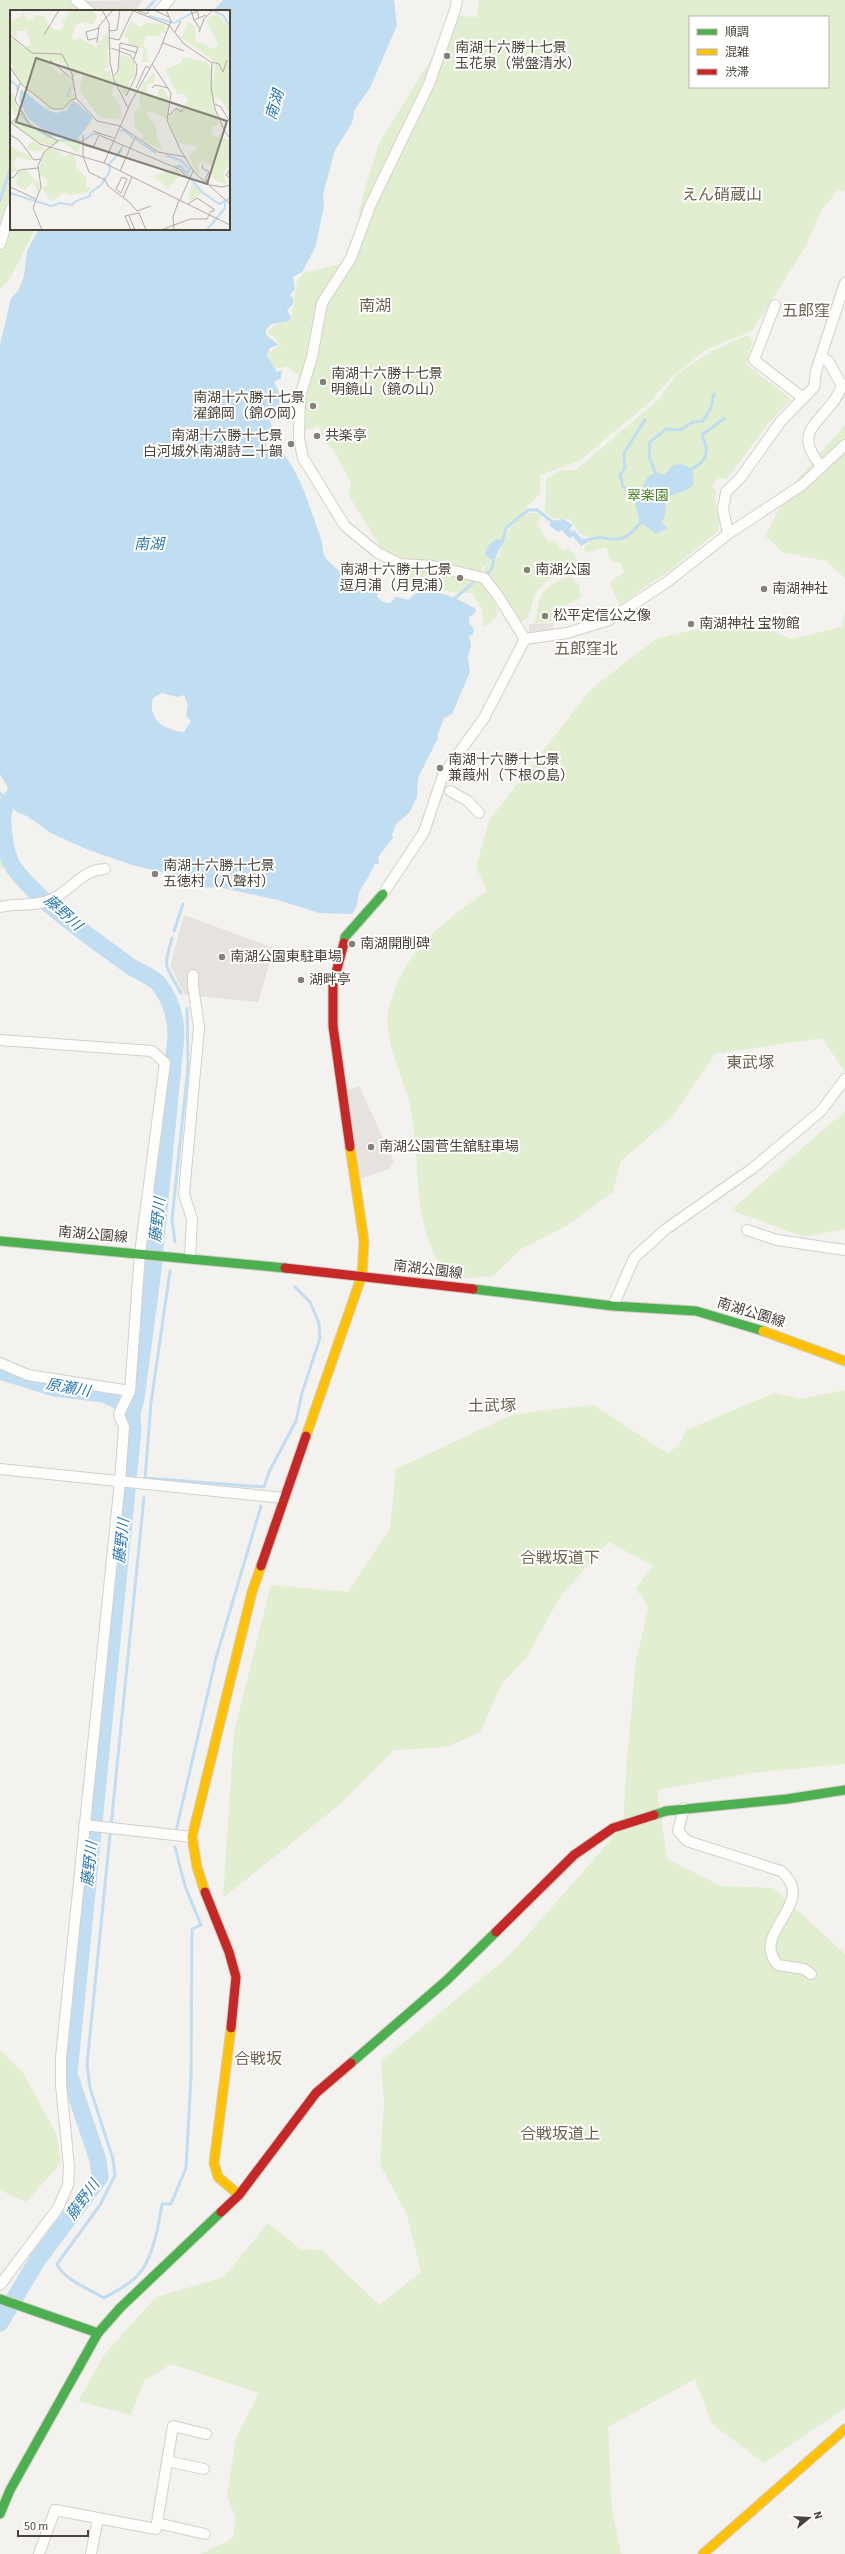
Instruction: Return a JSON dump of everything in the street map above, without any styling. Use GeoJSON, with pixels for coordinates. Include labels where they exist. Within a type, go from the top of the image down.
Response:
{"type":"FeatureCollection","features":[{"type":"Feature","properties":{"kind":"street"},"geometry":{"type":"LineString","coordinates":[[76,0],[89,10]]}},
{"type":"Feature","properties":{"kind":"street"},"geometry":{"type":"LineString","coordinates":[[160,10],[169,0]]}},
{"type":"Feature","properties":{"kind":"street"},"geometry":{"type":"LineString","coordinates":[[457,0],[455,10],[429,84],[373,199],[351,258],[322,304],[312,357],[300,396],[299,438],[303,458],[345,526],[378,553],[400,564],[433,566],[484,578],[498,596],[525,639]]}},
{"type":"Feature","properties":{"kind":"street"},"geometry":{"type":"LineString","coordinates":[[0,244],[10,211]]}},
{"type":"Feature","properties":{"kind":"street"},"geometry":{"type":"LineString","coordinates":[[728,534],[723,509],[726,492],[741,477],[781,421],[814,386],[816,371],[822,357],[845,283]]}},
{"type":"Feature","properties":{"kind":"street"},"geometry":{"type":"LineString","coordinates":[[776,305],[754,360],[803,398]]}},
{"type":"Feature","properties":{"kind":"street"},"geometry":{"type":"LineString","coordinates":[[822,357],[828,362],[842,386],[837,399],[809,432],[807,444],[812,456],[822,467]]}},
{"type":"Feature","properties":{"kind":"street"},"geometry":{"type":"LineString","coordinates":[[525,639],[567,633],[610,620],[667,582],[728,534],[802,485],[845,445]]}},
{"type":"Feature","properties":{"kind":"street"},"geometry":{"type":"LineString","coordinates":[[239,2195],[218,2177],[214,2163],[234,2008],[236,1977],[229,1952],[209,1906],[197,1867],[192,1837],[252,1592],[362,1275],[364,1241],[333,1026],[333,984],[345,937],[383,894],[424,832],[443,775],[484,718],[525,639]]}},
{"type":"Feature","properties":{"kind":"street"},"geometry":{"type":"LineString","coordinates":[[450,791],[468,801],[479,813]]}},
{"type":"Feature","properties":{"kind":"street"},"geometry":{"type":"LineString","coordinates":[[0,907],[42,902],[53,899],[86,874],[94,870],[105,869]]}},
{"type":"Feature","properties":{"kind":"street"},"geometry":{"type":"LineString","coordinates":[[190,1258],[192,1219],[184,1194],[199,1027],[193,986],[193,975]]}},
{"type":"Feature","properties":{"kind":"street"},"geometry":{"type":"LineString","coordinates":[[0,1040],[152,1051],[165,1063],[140,1253],[130,1391],[127,1402],[120,1410],[120,1418],[124,1427],[120,1481],[61,2058],[61,2085],[69,2167],[68,2185],[58,2208],[0,2285]]}},
{"type":"Feature","properties":{"kind":"street"},"geometry":{"type":"LineString","coordinates":[[613,1306],[634,1258],[666,1229],[753,1168],[821,1111],[845,1079]]}},
{"type":"Feature","properties":{"kind":"street"},"geometry":{"type":"LineString","coordinates":[[747,1230],[777,1240],[845,1250]]}},
{"type":"Feature","properties":{"kind":"street","name":"南湖公園線"},"geometry":{"type":"LineString","coordinates":[[0,1241],[165,1255],[362,1275],[613,1306],[696,1311],[778,1335],[845,1361]]}},
{"type":"Feature","properties":{"kind":"street"},"geometry":{"type":"LineString","coordinates":[[0,1363],[28,1375],[130,1391]]}},
{"type":"Feature","properties":{"kind":"street"},"geometry":{"type":"LineString","coordinates":[[0,1469],[284,1498]]}},
{"type":"Feature","properties":{"kind":"street"},"geometry":{"type":"LineString","coordinates":[[0,2514],[10,2490],[98,2333],[120,2308],[239,2195],[316,2093],[448,1980],[574,1855],[613,1828],[666,1811],[684,1808],[787,1799],[845,1790]]}},
{"type":"Feature","properties":{"kind":"street"},"geometry":{"type":"LineString","coordinates":[[684,1808],[678,1831],[687,1841],[781,1871],[790,1879],[795,1891],[792,1901],[776,1929],[770,1947],[771,1955],[778,1966],[804,1969],[811,1974]]}},
{"type":"Feature","properties":{"kind":"street"},"geometry":{"type":"LineString","coordinates":[[84,1825],[192,1837]]}},
{"type":"Feature","properties":{"kind":"street"},"geometry":{"type":"LineString","coordinates":[[0,2299],[98,2333]]}},
{"type":"Feature","properties":{"kind":"street"},"geometry":{"type":"LineString","coordinates":[[39,2554],[55,2510],[156,2529],[173,2426],[206,2434]]}},
{"type":"Feature","properties":{"kind":"street"},"geometry":{"type":"LineString","coordinates":[[703,2554],[845,2428]]}},
{"type":"Feature","properties":{"kind":"street"},"geometry":{"type":"LineString","coordinates":[[168,2462],[204,2469]]}},
{"type":"Feature","properties":{"kind":"street"},"geometry":{"type":"LineString","coordinates":[[91,2554],[98,2518]]}},
{"type":"Feature","properties":{"kind":"street"},"geometry":{"type":"LineString","coordinates":[[157,2523],[205,2534]]}},
{"type":"Feature","properties":{"kind":"green space"},"geometry":{"type":"Polygon","coordinates":[[[0,0],[70,0],[82,10],[10,10],[10,230],[34,230],[12,275],[0,290],[0,0]]]}},
{"type":"Feature","properties":{"kind":"green space"},"geometry":{"type":"Polygon","coordinates":[[[479,0],[845,0],[845,191],[838,190],[821,211],[806,246],[752,331],[707,349],[671,377],[651,401],[579,461],[540,475],[540,493],[508,528],[506,534],[524,514],[535,513],[542,515],[537,523],[549,543],[554,540],[563,551],[569,548],[580,563],[544,583],[535,595],[527,619],[517,622],[493,581],[483,571],[487,565],[500,556],[503,543],[499,554],[481,569],[485,590],[496,604],[497,617],[484,627],[482,610],[472,593],[457,593],[402,583],[348,494],[351,483],[333,449],[326,444],[319,426],[305,430],[300,416],[308,383],[287,366],[276,369],[270,361],[268,353],[281,345],[267,331],[278,323],[291,321],[297,281],[304,273],[340,264],[355,239],[361,202],[379,143],[458,16],[477,17],[479,0]]]}},
{"type":"Feature","properties":{"kind":"green space","name":"翠楽園"},"geometry":{"type":"Polygon","coordinates":[[[747,335],[753,341],[746,364],[791,399],[767,425],[726,480],[720,477],[712,486],[717,493],[715,496],[719,524],[718,531],[673,568],[620,605],[609,583],[624,572],[620,562],[611,562],[606,547],[586,553],[584,549],[592,538],[580,534],[571,520],[552,518],[545,512],[546,479],[561,470],[576,470],[659,399],[677,374],[712,351],[747,335]]]}},
{"type":"Feature","properties":{"kind":"green space"},"geometry":{"type":"Polygon","coordinates":[[[845,425],[845,578],[827,561],[784,553],[765,536],[791,487],[845,425]]]}},
{"type":"Feature","properties":{"kind":"green space"},"geometry":{"type":"Polygon","coordinates":[[[571,576],[579,585],[581,597],[567,605],[552,621],[534,623],[539,601],[547,588],[556,582],[571,576]]]}},
{"type":"Feature","properties":{"kind":"green space"},"geometry":{"type":"Polygon","coordinates":[[[845,613],[845,1072],[822,1038],[715,1054],[672,1117],[621,1161],[613,1192],[568,1225],[521,1249],[493,1276],[468,1278],[448,1277],[435,1256],[427,1235],[419,1192],[416,1148],[409,1102],[393,1054],[388,1028],[388,1016],[390,1003],[397,983],[416,951],[455,914],[487,891],[476,867],[489,820],[591,689],[656,639],[698,629],[757,623],[791,639],[841,627],[845,613]]]}},
{"type":"Feature","properties":{"kind":"green space"},"geometry":{"type":"Polygon","coordinates":[[[0,826],[14,870],[0,868],[0,826]]]}},
{"type":"Feature","properties":{"kind":"green space"},"geometry":{"type":"Polygon","coordinates":[[[845,1111],[845,1229],[804,1237],[731,1210],[845,1111]]]}},
{"type":"Feature","properties":{"kind":"green space"},"geometry":{"type":"Polygon","coordinates":[[[845,1390],[845,1764],[752,1773],[657,1790],[667,1859],[721,1886],[773,1888],[845,1954],[845,2408],[764,2463],[712,2424],[695,2379],[608,2427],[612,2510],[621,2554],[200,2554],[227,2542],[233,2536],[236,2519],[227,2496],[236,2438],[259,2393],[171,2364],[144,2381],[131,2415],[78,2401],[104,2355],[156,2297],[224,2277],[268,2223],[300,2249],[322,2250],[379,2305],[421,2272],[407,2215],[380,2164],[384,2103],[381,2061],[509,1956],[623,1826],[627,1758],[636,1661],[648,1609],[644,1599],[635,1589],[653,1566],[609,1542],[560,1597],[526,1658],[502,1684],[480,1732],[447,1747],[394,1750],[339,1805],[223,1898],[234,1732],[271,1585],[348,1592],[390,1528],[396,1469],[514,1414],[594,1405],[668,1454],[680,1443],[686,1430],[775,1393],[800,1399],[845,1390]]]}},
{"type":"Feature","properties":{"kind":"green space"},"geometry":{"type":"Polygon","coordinates":[[[0,2050],[23,2073],[56,2133],[61,2163],[26,2202],[0,2190],[0,2050]]]}},
{"type":"Feature","properties":{"kind":"shaded area"},"geometry":{"type":"Polygon","coordinates":[[[143,0],[137,10],[93,10],[83,1],[143,0]]]}},
{"type":"Feature","properties":{"kind":"shaded area"},"geometry":{"type":"Polygon","coordinates":[[[553,623],[553,632],[529,633],[529,624],[553,623]]]}},
{"type":"Feature","properties":{"kind":"shaded area","name":"南湖公園東駐車場"},"geometry":{"type":"Polygon","coordinates":[[[184,915],[274,948],[258,1002],[185,995],[170,966],[184,915]]]}},
{"type":"Feature","properties":{"kind":"shaded area","name":"南湖公園菅生舘駐車場"},"geometry":{"type":"Polygon","coordinates":[[[359,1086],[394,1162],[389,1169],[360,1179],[345,1091],[359,1086]]]}},
{"type":"Feature","properties":{"kind":"water","name":"南湖"},"geometry":{"type":"Polygon","coordinates":[[[223,0],[394,0],[397,25],[370,88],[355,109],[352,123],[335,150],[323,194],[324,207],[315,248],[302,272],[293,277],[295,289],[290,295],[293,298],[293,304],[287,310],[291,317],[290,321],[272,324],[266,329],[266,335],[279,345],[270,348],[267,355],[277,372],[282,370],[281,378],[274,382],[280,394],[279,406],[270,409],[268,415],[274,432],[279,434],[280,440],[274,441],[268,437],[265,449],[276,459],[283,453],[296,473],[322,541],[323,553],[325,557],[343,573],[357,581],[379,590],[377,597],[383,602],[390,603],[396,597],[409,600],[415,594],[423,591],[431,591],[460,600],[475,608],[476,612],[469,617],[469,623],[474,629],[473,634],[469,636],[471,646],[468,657],[470,672],[452,714],[444,718],[437,736],[438,738],[418,778],[417,797],[409,813],[396,824],[392,835],[393,838],[378,857],[379,864],[375,864],[360,890],[356,907],[352,914],[319,913],[278,900],[218,887],[201,888],[198,883],[190,879],[132,865],[86,849],[51,833],[27,816],[18,813],[9,804],[7,786],[0,774],[0,345],[11,298],[18,291],[24,276],[27,251],[38,230],[230,230],[230,10],[214,10],[223,0]],[[162,693],[153,698],[152,706],[155,718],[170,729],[184,732],[191,721],[186,716],[188,705],[184,695],[177,697],[162,693]]]}},
{"type":"Feature","properties":{"kind":"water"},"geometry":{"type":"Polygon","coordinates":[[[682,464],[692,469],[694,483],[689,489],[666,497],[665,517],[661,522],[668,528],[656,534],[639,521],[634,497],[629,492],[641,490],[648,477],[656,472],[664,475],[673,465],[682,464]]]}},
{"type":"Feature","properties":{"kind":"water"},"geometry":{"type":"Polygon","coordinates":[[[563,519],[573,525],[570,528],[571,532],[574,530],[582,539],[589,538],[588,542],[581,546],[573,536],[569,538],[562,530],[558,532],[549,525],[552,521],[563,519]]]}},
{"type":"Feature","properties":{"kind":"water"},"geometry":{"type":"Polygon","coordinates":[[[499,539],[502,542],[495,559],[490,559],[485,554],[487,548],[492,542],[499,539]]]}},
{"type":"Feature","properties":{"kind":"waterway"},"geometry":{"type":"LineString","coordinates":[[146,10],[155,0]]}},
{"type":"Feature","properties":{"kind":"waterway"},"geometry":{"type":"LineString","coordinates":[[0,201],[10,169]]}},
{"type":"Feature","properties":{"kind":"waterway"},"geometry":{"type":"LineString","coordinates":[[656,474],[649,457],[650,442],[666,429],[680,430],[693,422],[703,421],[710,410],[714,394]]}},
{"type":"Feature","properties":{"kind":"waterway"},"geometry":{"type":"LineString","coordinates":[[689,471],[700,463],[705,457],[706,449],[705,442],[702,438],[703,434],[725,418]]}},
{"type":"Feature","properties":{"kind":"waterway"},"geometry":{"type":"LineString","coordinates":[[633,493],[623,487],[620,475],[625,468],[624,453],[645,420]]}},
{"type":"Feature","properties":{"kind":"waterway"},"geometry":{"type":"LineString","coordinates":[[501,545],[506,528],[528,510],[537,510],[554,523]]}},
{"type":"Feature","properties":{"kind":"waterway"},"geometry":{"type":"LineString","coordinates":[[586,541],[595,538],[619,539],[626,537],[643,520]]}},
{"type":"Feature","properties":{"kind":"waterway"},"geometry":{"type":"LineString","coordinates":[[488,573],[492,569],[494,556]]}},
{"type":"Feature","properties":{"kind":"waterway"},"geometry":{"type":"LineString","coordinates":[[455,598],[473,583]]}},
{"type":"Feature","properties":{"kind":"waterway","name":"藤野川"},"geometry":{"type":"LineString","coordinates":[[0,2323],[38,2259],[100,2177],[98,2160],[69,2074],[133,1430],[132,1413],[136,1399],[153,1270],[176,1036],[172,1008],[163,989],[158,983],[127,964],[67,919],[38,894],[14,868],[8,855],[4,838],[4,813],[5,807],[9,801],[26,786]]}},
{"type":"Feature","properties":{"kind":"waterway","name":"南湖"},"geometry":{"type":"LineString","coordinates":[[0,793],[5,800],[4,808]]}},
{"type":"Feature","properties":{"kind":"waterway"},"geometry":{"type":"LineString","coordinates":[[174,931],[183,904]]}},
{"type":"Feature","properties":{"kind":"waterway"},"geometry":{"type":"LineString","coordinates":[[172,938],[166,963],[169,972],[181,993]]}},
{"type":"Feature","properties":{"kind":"waterway"},"geometry":{"type":"LineString","coordinates":[[175,1242],[172,1219],[188,1067],[187,1008]]}},
{"type":"Feature","properties":{"kind":"waterway"},"geometry":{"type":"LineString","coordinates":[[145,1479],[151,1403],[170,1271]]}},
{"type":"Feature","properties":{"kind":"waterway"},"geometry":{"type":"LineString","coordinates":[[145,1478],[264,1487],[269,1472],[296,1421],[302,1393],[320,1338],[319,1323],[310,1302],[295,1287]]}},
{"type":"Feature","properties":{"kind":"waterway","name":"原瀬川"},"geometry":{"type":"LineString","coordinates":[[0,1371],[54,1388],[103,1394],[115,1399],[132,1413]]}},
{"type":"Feature","properties":{"kind":"waterway"},"geometry":{"type":"LineString","coordinates":[[111,1826],[144,1497]]}},
{"type":"Feature","properties":{"kind":"waterway"},"geometry":{"type":"LineString","coordinates":[[176,1831],[216,1658],[261,1506]]}},
{"type":"Feature","properties":{"kind":"waterway"},"geometry":{"type":"LineString","coordinates":[[110,1835],[87,2064],[90,2088],[113,2159],[115,2175],[100,2205],[57,2264],[65,2275],[84,2288],[104,2298],[131,2282],[143,2268],[148,2260],[154,2241],[162,2204],[171,2204],[186,2168],[191,2077],[192,1929],[201,1925],[185,1886],[175,1847]]}},
{"type":"Feature","properties":{"kind":"traffic: fast"},"geometry":{"type":"LineString","coordinates":[[344,943],[345,937],[383,894]]}},
{"type":"Feature","properties":{"kind":"traffic: fast"},"geometry":{"type":"LineString","coordinates":[[0,1241],[285,1268]]}},
{"type":"Feature","properties":{"kind":"traffic: fast"},"geometry":{"type":"LineString","coordinates":[[473,1289],[613,1306],[696,1311],[763,1331]]}},
{"type":"Feature","properties":{"kind":"traffic: fast"},"geometry":{"type":"LineString","coordinates":[[654,1815],[666,1811],[787,1799],[845,1790]]}},
{"type":"Feature","properties":{"kind":"traffic: fast"},"geometry":{"type":"LineString","coordinates":[[351,2063],[447,1980],[496,1932]]}},
{"type":"Feature","properties":{"kind":"traffic: fast"},"geometry":{"type":"LineString","coordinates":[[0,2514],[10,2490],[98,2333],[120,2308],[221,2212]]}},
{"type":"Feature","properties":{"kind":"traffic: fast"},"geometry":{"type":"LineString","coordinates":[[0,2299],[98,2333]]}},
{"type":"Feature","properties":{"kind":"traffic: slow"},"geometry":{"type":"LineString","coordinates":[[306,1436],[362,1275],[364,1241],[350,1147]]}},
{"type":"Feature","properties":{"kind":"traffic: slow"},"geometry":{"type":"LineString","coordinates":[[763,1331],[845,1361]]}},
{"type":"Feature","properties":{"kind":"traffic: slow"},"geometry":{"type":"LineString","coordinates":[[205,1892],[197,1867],[192,1837],[252,1592],[261,1566]]}},
{"type":"Feature","properties":{"kind":"traffic: slow"},"geometry":{"type":"LineString","coordinates":[[231,2028],[214,2163],[218,2177],[239,2195]]}},
{"type":"Feature","properties":{"kind":"traffic: slow"},"geometry":{"type":"LineString","coordinates":[[703,2554],[845,2429]]}},
{"type":"Feature","properties":{"kind":"traffic: jam"},"geometry":{"type":"LineString","coordinates":[[344,943],[333,984],[333,1026],[350,1147]]}},
{"type":"Feature","properties":{"kind":"traffic: jam"},"geometry":{"type":"LineString","coordinates":[[285,1268],[473,1289]]}},
{"type":"Feature","properties":{"kind":"traffic: jam"},"geometry":{"type":"LineString","coordinates":[[261,1566],[306,1436]]}},
{"type":"Feature","properties":{"kind":"traffic: jam"},"geometry":{"type":"LineString","coordinates":[[496,1932],[574,1855],[613,1828],[654,1815]]}},
{"type":"Feature","properties":{"kind":"traffic: jam"},"geometry":{"type":"LineString","coordinates":[[205,1892],[229,1952],[236,1977],[231,2028]]}},
{"type":"Feature","properties":{"kind":"traffic: jam"},"geometry":{"type":"LineString","coordinates":[[221,2212],[239,2195],[316,2093],[351,2063]]}},
{"type":"Feature","properties":{"kind":"place","name":"南湖十六勝十七景 玉花泉（常盤清水）"},"geometry":{"type":"Point","coordinates":[447,56]}},
{"type":"Feature","properties":{"kind":"place","name":"南湖十六勝十七景 明鏡山（鏡の山）"},"geometry":{"type":"Point","coordinates":[323,382]}},
{"type":"Feature","properties":{"kind":"place","name":"南湖十六勝十七景 濯錦岡（錦の岡）"},"geometry":{"type":"Point","coordinates":[313,406]}},
{"type":"Feature","properties":{"kind":"place","name":"共楽亭"},"geometry":{"type":"Point","coordinates":[317,436]}},
{"type":"Feature","properties":{"kind":"place","name":"南湖十六勝十七景 白河城外南湖詩二十韻"},"geometry":{"type":"Point","coordinates":[291,444]}},
{"type":"Feature","properties":{"kind":"place","name":"南湖公園"},"geometry":{"type":"Point","coordinates":[527,570]}},
{"type":"Feature","properties":{"kind":"place","name":"南湖十六勝十七景 逗月浦（月見浦）"},"geometry":{"type":"Point","coordinates":[460,578]}},
{"type":"Feature","properties":{"kind":"place","name":"南湖神社"},"geometry":{"type":"Point","coordinates":[764,589]}},
{"type":"Feature","properties":{"kind":"place","name":"松平定信公之像"},"geometry":{"type":"Point","coordinates":[545,616]}},
{"type":"Feature","properties":{"kind":"place","name":"南湖神社 宝物館"},"geometry":{"type":"Point","coordinates":[691,624]}},
{"type":"Feature","properties":{"kind":"place","name":"南湖十六勝十七景 兼葭州（下根の島）"},"geometry":{"type":"Point","coordinates":[440,768]}},
{"type":"Feature","properties":{"kind":"place","name":"南湖十六勝十七景 五徳村（八聲村）"},"geometry":{"type":"Point","coordinates":[155,874]}},
{"type":"Feature","properties":{"kind":"place","name":"南湖開削碑"},"geometry":{"type":"Point","coordinates":[352,944]}},
{"type":"Feature","properties":{"kind":"place","name":"南湖公園東駐車場"},"geometry":{"type":"Point","coordinates":[222,957]}},
{"type":"Feature","properties":{"kind":"place","name":"湖畔亭"},"geometry":{"type":"Point","coordinates":[301,980]}},
{"type":"Feature","properties":{"kind":"place","name":"南湖公園菅生舘駐車場"},"geometry":{"type":"Point","coordinates":[371,1147]}},
{"type":"Feature","properties":{"kind":"district","name":"えん硝蔵山"},"geometry":{"type":"Point","coordinates":[722,195]}},
{"type":"Feature","properties":{"kind":"district","name":"南湖"},"geometry":{"type":"Point","coordinates":[375,306]}},
{"type":"Feature","properties":{"kind":"district","name":"五郎窪"},"geometry":{"type":"Point","coordinates":[806,311]}},
{"type":"Feature","properties":{"kind":"district","name":"五郎窪北"},"geometry":{"type":"Point","coordinates":[586,649]}},
{"type":"Feature","properties":{"kind":"district","name":"東武塚"},"geometry":{"type":"Point","coordinates":[750,1063]}},
{"type":"Feature","properties":{"kind":"district","name":"土武塚"},"geometry":{"type":"Point","coordinates":[492,1406]}},
{"type":"Feature","properties":{"kind":"district","name":"合戦坂道下"},"geometry":{"type":"Point","coordinates":[560,1558]}},
{"type":"Feature","properties":{"kind":"district","name":"合戦坂"},"geometry":{"type":"Point","coordinates":[258,2059]}},
{"type":"Feature","properties":{"kind":"district","name":"合戦坂道上"},"geometry":{"type":"Point","coordinates":[560,2134]}}]}
